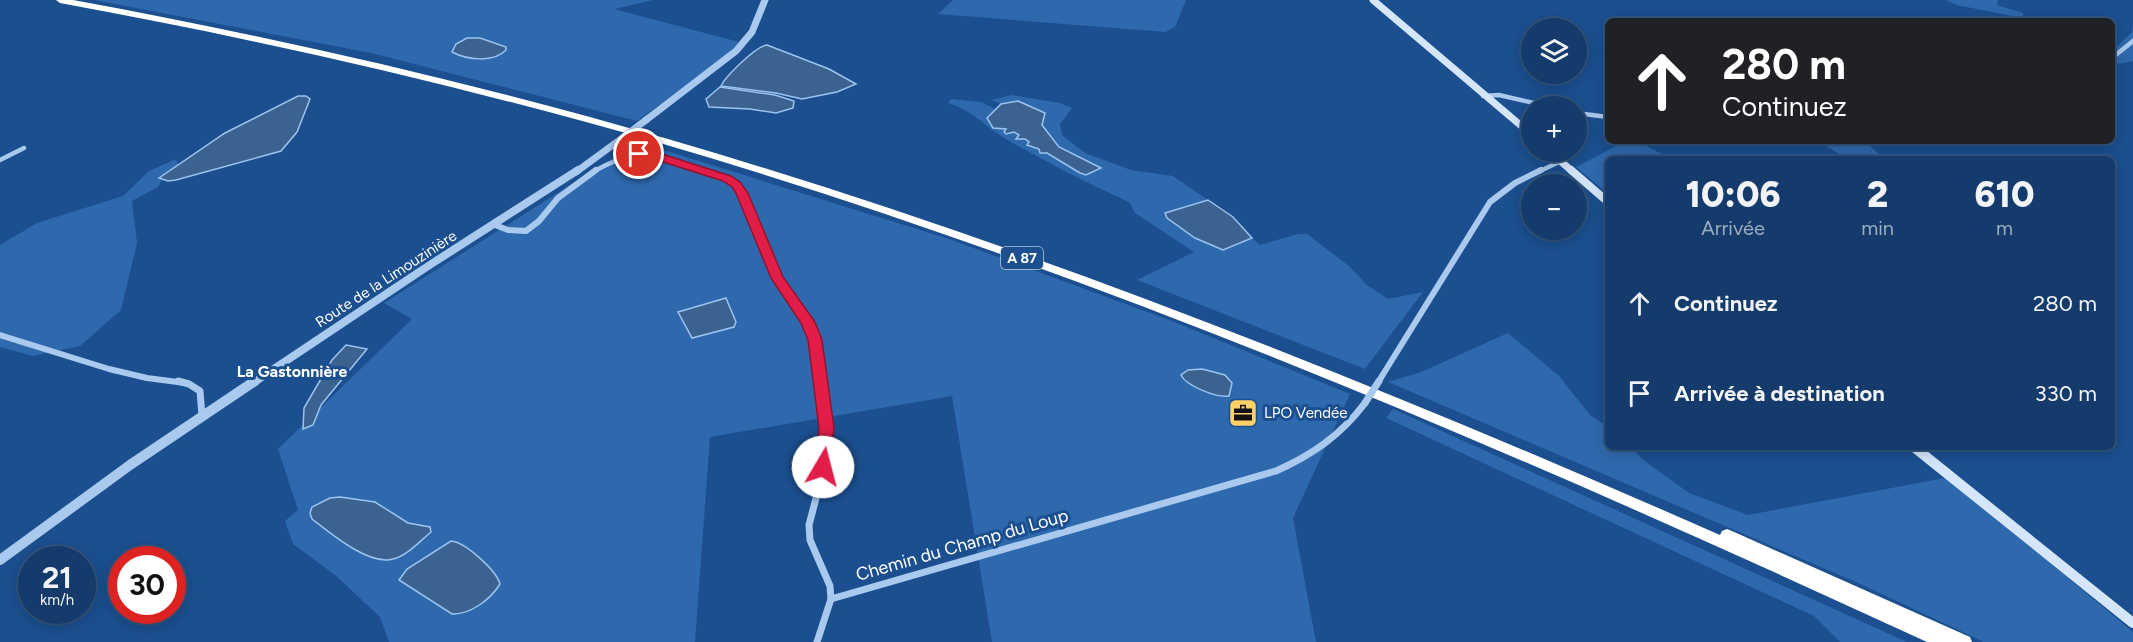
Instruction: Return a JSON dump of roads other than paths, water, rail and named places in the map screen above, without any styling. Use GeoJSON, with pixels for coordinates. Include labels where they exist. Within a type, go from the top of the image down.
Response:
{"type":"FeatureCollection","features":[{"type":"Feature","properties":{"kind":"highway","name":"A 87"},"geometry":{"type":"LineString","coordinates":[[60,0],[301,48],[516,100],[717,157],[929,226],[1157,308],[1402,405],[1680,523],[1943,642]]}},
{"type":"Feature","properties":{"kind":"highway","name":"A 87"},"geometry":{"type":"LineString","coordinates":[[84,0],[278,38],[512,94],[723,153],[934,221],[1173,307],[1395,394],[1662,507],[1964,642]]}},
{"type":"Feature","properties":{"kind":"main road"},"geometry":{"type":"LineString","coordinates":[[1373,0],[1521,126]]}},
{"type":"Feature","properties":{"kind":"main road"},"geometry":{"type":"LineString","coordinates":[[1562,162],[1605,199]]}},
{"type":"Feature","properties":{"kind":"main road"},"geometry":{"type":"LineString","coordinates":[[1918,450],[2133,623]]}},
{"type":"Feature","properties":{"kind":"street","name":"Route de la Limouzinière"},"geometry":{"type":"LineString","coordinates":[[0,560],[93,491],[202,416],[419,272],[558,185],[621,139],[736,51],[752,32],[765,0]]}},
{"type":"Feature","properties":{"kind":"street"},"geometry":{"type":"LineString","coordinates":[[2115,56],[2133,41]]}},
{"type":"Feature","properties":{"kind":"street"},"geometry":{"type":"LineString","coordinates":[[1485,95],[1521,100]]}},
{"type":"Feature","properties":{"kind":"street"},"geometry":{"type":"LineString","coordinates":[[1587,114],[1605,117]]}},
{"type":"Feature","properties":{"kind":"street"},"geometry":{"type":"LineString","coordinates":[[0,160],[24,148]]}},
{"type":"Feature","properties":{"kind":"street"},"geometry":{"type":"LineString","coordinates":[[495,225],[511,231],[528,230],[541,220],[558,198],[605,166],[626,156],[652,155],[736,184],[745,198],[777,278],[808,322],[818,353],[827,438],[820,483],[809,525],[810,540],[830,586],[831,599],[817,642]]}},
{"type":"Feature","properties":{"kind":"street","name":"Chemin du Champ du Loup"},"geometry":{"type":"LineString","coordinates":[[831,599],[914,573],[1250,479],[1295,464],[1340,434],[1365,403],[1490,201],[1515,183],[1559,162]]}},
{"type":"Feature","properties":{"kind":"street"},"geometry":{"type":"LineString","coordinates":[[0,335],[84,363],[191,385],[200,391],[202,416]]}},
{"type":"Feature","properties":{"kind":"place","name":"LPO Vendée"},"geometry":{"type":"Point","coordinates":[1243,413]}},
{"type":"Feature","properties":{"kind":"district","name":"La Gastonnière"},"geometry":{"type":"Point","coordinates":[292,371]}}]}
